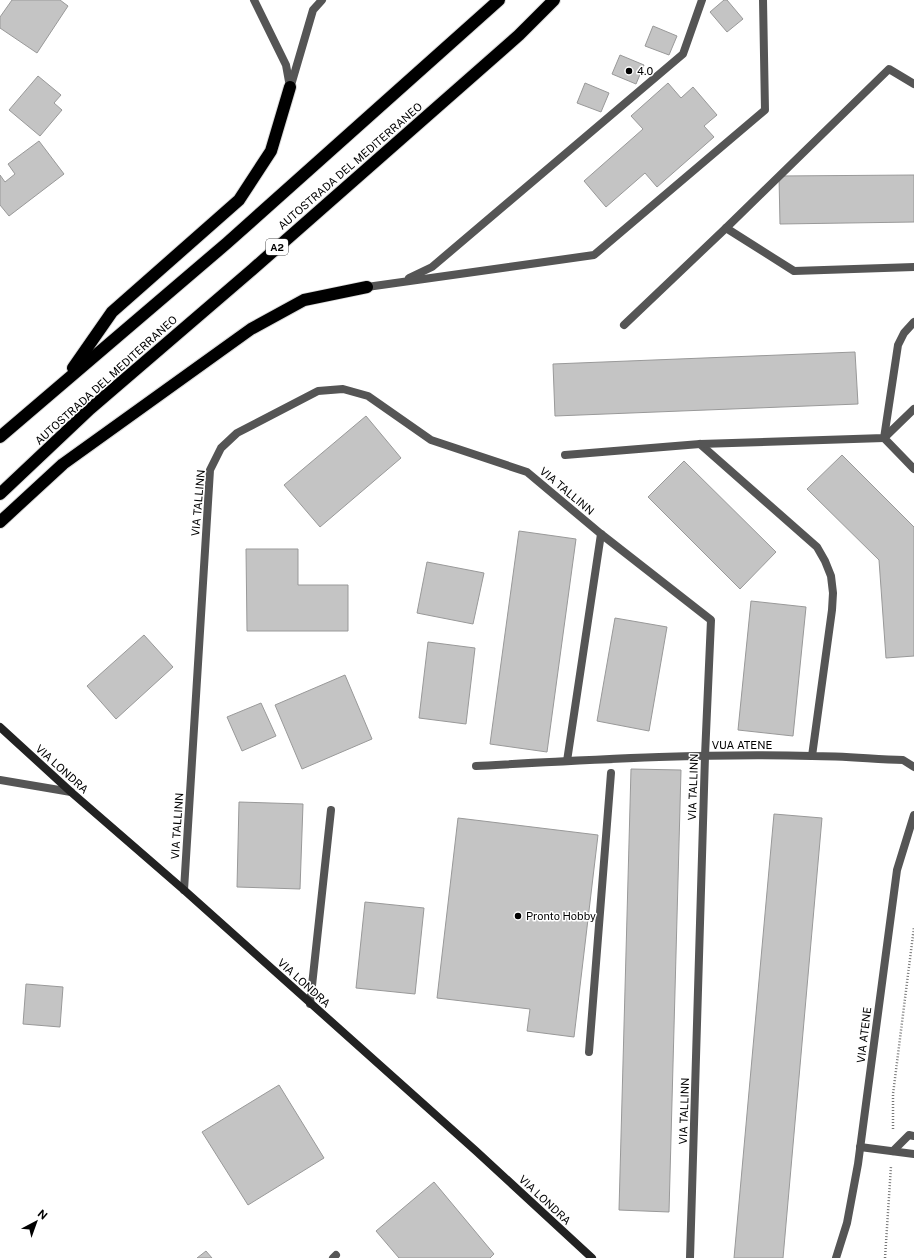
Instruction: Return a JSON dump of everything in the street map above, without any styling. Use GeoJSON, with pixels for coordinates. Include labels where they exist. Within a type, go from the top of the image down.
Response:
{"type":"FeatureCollection","features":[{"type":"Feature","properties":{"kind":"highway","name":"AUTOSTRADA DEL MEDITERRANEO"},"geometry":{"type":"LineString","coordinates":[[0,437],[227,243],[499,0]]}},
{"type":"Feature","properties":{"kind":"highway","name":"AUTOSTRADA DEL MEDITERRANEO"},"geometry":{"type":"LineString","coordinates":[[0,494],[90,409],[253,269],[519,36],[554,0]]}},
{"type":"Feature","properties":{"kind":"highway"},"geometry":{"type":"LineString","coordinates":[[62,383],[112,312],[239,200],[271,151],[290,87]]}},
{"type":"Feature","properties":{"kind":"highway"},"geometry":{"type":"LineString","coordinates":[[0,522],[64,464],[251,329],[304,300],[367,286]]}},
{"type":"Feature","properties":{"kind":"street"},"geometry":{"type":"LineString","coordinates":[[254,0],[286,65],[290,87]]}},
{"type":"Feature","properties":{"kind":"street"},"geometry":{"type":"LineString","coordinates":[[290,87],[313,10],[322,0]]}},
{"type":"Feature","properties":{"kind":"street"},"geometry":{"type":"LineString","coordinates":[[367,286],[406,279],[432,267],[684,54],[702,0]]}},
{"type":"Feature","properties":{"kind":"street"},"geometry":{"type":"LineString","coordinates":[[367,286],[594,255],[765,110],[763,0]]}},
{"type":"Feature","properties":{"kind":"street"},"geometry":{"type":"LineString","coordinates":[[624,325],[889,69],[914,84]]}},
{"type":"Feature","properties":{"kind":"street"},"geometry":{"type":"LineString","coordinates":[[726,228],[794,270],[914,267]]}},
{"type":"Feature","properties":{"kind":"street"},"geometry":{"type":"LineString","coordinates":[[884,438],[898,345],[904,333],[914,322]]}},
{"type":"Feature","properties":{"kind":"street","name":"VIA TALLINN"},"geometry":{"type":"LineString","coordinates":[[184,890],[210,470],[221,448],[237,433],[318,391],[343,388],[368,396],[431,440],[527,472],[601,534],[710,620],[690,1258]]}},
{"type":"Feature","properties":{"kind":"street"},"geometry":{"type":"LineString","coordinates":[[564,455],[700,444],[884,438],[914,409]]}},
{"type":"Feature","properties":{"kind":"street"},"geometry":{"type":"LineString","coordinates":[[884,438],[914,469]]}},
{"type":"Feature","properties":{"kind":"street"},"geometry":{"type":"LineString","coordinates":[[700,444],[816,547],[825,561],[831,576],[832,610],[812,756]]}},
{"type":"Feature","properties":{"kind":"street"},"geometry":{"type":"LineString","coordinates":[[567,761],[601,534]]}},
{"type":"Feature","properties":{"kind":"street","name":"VIA LONDRA"},"geometry":{"type":"LineString","coordinates":[[0,727],[71,792],[184,890],[476,1151],[592,1258]]}},
{"type":"Feature","properties":{"kind":"street","name":"VUA ATENE"},"geometry":{"type":"LineString","coordinates":[[476,766],[705,756],[812,756],[903,760],[914,767]]}},
{"type":"Feature","properties":{"kind":"street"},"geometry":{"type":"LineString","coordinates":[[589,1052],[611,773]]}},
{"type":"Feature","properties":{"kind":"street"},"geometry":{"type":"LineString","coordinates":[[0,780],[71,792]]}},
{"type":"Feature","properties":{"kind":"street"},"geometry":{"type":"LineString","coordinates":[[310,1004],[331,810]]}},
{"type":"Feature","properties":{"kind":"street","name":"VIA ATENE"},"geometry":{"type":"LineString","coordinates":[[836,1258],[847,1223],[860,1147],[897,870],[914,817]]}},
{"type":"Feature","properties":{"kind":"street"},"geometry":{"type":"LineString","coordinates":[[892,1151],[909,1135],[914,1136]]}},
{"type":"Feature","properties":{"kind":"street"},"geometry":{"type":"LineString","coordinates":[[860,1147],[914,1154]]}},
{"type":"Feature","properties":{"kind":"path"},"geometry":{"type":"LineString","coordinates":[[885,1258],[892,1151],[893,1094],[914,927]]}},
{"type":"Feature","properties":{"kind":"building"},"geometry":{"type":"Polygon","coordinates":[[[12,0],[60,0],[68,6],[37,53],[0,28],[0,17],[12,0]]]}},
{"type":"Feature","properties":{"kind":"building"},"geometry":{"type":"Polygon","coordinates":[[[724,0],[727,0],[743,19],[727,32],[710,12],[724,0]]]}},
{"type":"Feature","properties":{"kind":"building"},"geometry":{"type":"Polygon","coordinates":[[[653,26],[677,36],[669,55],[645,46],[653,26]]]}},
{"type":"Feature","properties":{"kind":"building"},"geometry":{"type":"Polygon","coordinates":[[[620,55],[644,65],[636,84],[612,74],[620,55]]]}},
{"type":"Feature","properties":{"kind":"building"},"geometry":{"type":"Polygon","coordinates":[[[38,76],[61,95],[54,103],[62,110],[40,136],[9,110],[38,76]]]}},
{"type":"Feature","properties":{"kind":"building"},"geometry":{"type":"Polygon","coordinates":[[[585,83],[609,93],[601,112],[577,103],[585,83]]]}},
{"type":"Feature","properties":{"kind":"building"},"geometry":{"type":"Polygon","coordinates":[[[668,83],[681,98],[693,87],[717,115],[704,126],[714,137],[657,187],[645,173],[606,207],[584,181],[643,129],[631,116],[668,83]]]}},
{"type":"Feature","properties":{"kind":"building"},"geometry":{"type":"Polygon","coordinates":[[[39,141],[64,174],[9,216],[0,205],[0,175],[5,182],[15,174],[8,164],[39,141]]]}},
{"type":"Feature","properties":{"kind":"building"},"geometry":{"type":"Polygon","coordinates":[[[914,175],[914,222],[780,224],[779,176],[914,175]]]}},
{"type":"Feature","properties":{"kind":"building"},"geometry":{"type":"Polygon","coordinates":[[[855,352],[858,404],[555,416],[553,364],[855,352]]]}},
{"type":"Feature","properties":{"kind":"building"},"geometry":{"type":"Polygon","coordinates":[[[366,416],[401,458],[320,527],[284,485],[366,416]]]}},
{"type":"Feature","properties":{"kind":"building"},"geometry":{"type":"Polygon","coordinates":[[[842,455],[914,527],[914,656],[886,658],[879,560],[807,489],[842,455]]]}},
{"type":"Feature","properties":{"kind":"building"},"geometry":{"type":"Polygon","coordinates":[[[684,461],[776,552],[740,589],[648,497],[684,461]]]}},
{"type":"Feature","properties":{"kind":"building"},"geometry":{"type":"Polygon","coordinates":[[[519,531],[576,539],[547,752],[490,744],[519,531]]]}},
{"type":"Feature","properties":{"kind":"building"},"geometry":{"type":"Polygon","coordinates":[[[246,549],[298,549],[298,585],[348,585],[348,631],[247,631],[246,549]]]}},
{"type":"Feature","properties":{"kind":"building"},"geometry":{"type":"Polygon","coordinates":[[[427,562],[484,573],[473,624],[417,613],[427,562]]]}},
{"type":"Feature","properties":{"kind":"building"},"geometry":{"type":"Polygon","coordinates":[[[751,601],[806,607],[793,736],[738,730],[751,601]]]}},
{"type":"Feature","properties":{"kind":"building"},"geometry":{"type":"Polygon","coordinates":[[[615,618],[667,627],[649,731],[597,721],[615,618]]]}},
{"type":"Feature","properties":{"kind":"building"},"geometry":{"type":"Polygon","coordinates":[[[144,635],[173,667],[116,719],[87,686],[144,635]]]}},
{"type":"Feature","properties":{"kind":"building"},"geometry":{"type":"Polygon","coordinates":[[[428,642],[475,648],[466,724],[419,718],[428,642]]]}},
{"type":"Feature","properties":{"kind":"building"},"geometry":{"type":"Polygon","coordinates":[[[345,675],[372,739],[302,769],[275,705],[345,675]]]}},
{"type":"Feature","properties":{"kind":"building"},"geometry":{"type":"Polygon","coordinates":[[[261,703],[276,736],[242,751],[227,717],[261,703]]]}},
{"type":"Feature","properties":{"kind":"building"},"geometry":{"type":"Polygon","coordinates":[[[631,769],[681,770],[669,1212],[619,1210],[631,769]]]}},
{"type":"Feature","properties":{"kind":"building"},"geometry":{"type":"Polygon","coordinates":[[[239,802],[303,804],[300,889],[237,887],[239,802]]]}},
{"type":"Feature","properties":{"kind":"building"},"geometry":{"type":"Polygon","coordinates":[[[774,814],[822,818],[783,1258],[734,1258],[774,814]]]}},
{"type":"Feature","properties":{"kind":"building","name":"Pronto Hobby"},"geometry":{"type":"Polygon","coordinates":[[[458,818],[598,835],[574,1037],[527,1031],[530,1009],[437,998],[458,818]]]}},
{"type":"Feature","properties":{"kind":"building"},"geometry":{"type":"Polygon","coordinates":[[[365,902],[424,908],[415,994],[356,988],[365,902]]]}},
{"type":"Feature","properties":{"kind":"building"},"geometry":{"type":"Polygon","coordinates":[[[26,984],[63,987],[60,1027],[23,1024],[26,984]]]}},
{"type":"Feature","properties":{"kind":"building"},"geometry":{"type":"Polygon","coordinates":[[[279,1085],[324,1158],[248,1205],[202,1132],[279,1085]]]}},
{"type":"Feature","properties":{"kind":"building"},"geometry":{"type":"Polygon","coordinates":[[[434,1182],[494,1254],[490,1258],[399,1258],[376,1231],[434,1182]]]}},
{"type":"Feature","properties":{"kind":"building"},"geometry":{"type":"Polygon","coordinates":[[[206,1251],[212,1258],[197,1258],[206,1251]]]}},
{"type":"Feature","properties":{"kind":"place","name":"4.0"},"geometry":{"type":"Point","coordinates":[629,71]}},
{"type":"Feature","properties":{"kind":"place","name":"Pronto Hobby"},"geometry":{"type":"Point","coordinates":[518,916]}}]}
